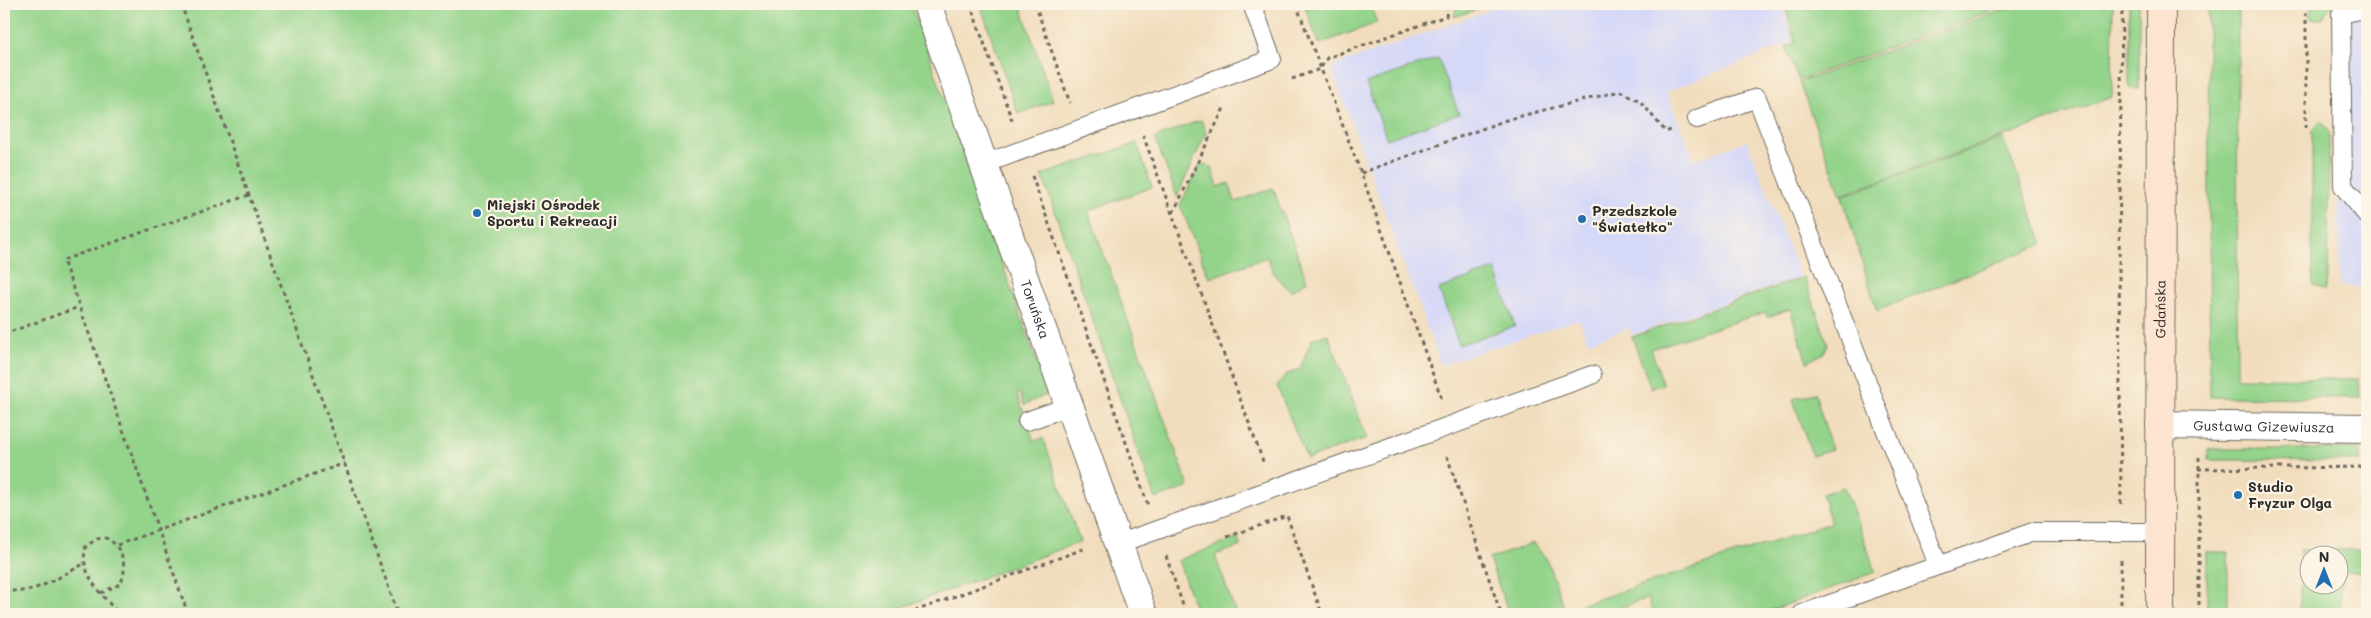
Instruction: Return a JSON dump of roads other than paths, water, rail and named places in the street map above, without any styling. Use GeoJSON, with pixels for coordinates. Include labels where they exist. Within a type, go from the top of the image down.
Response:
{"type":"FeatureCollection","features":[{"type":"Feature","properties":{"kind":"street","name":"Toruńska"},"geometry":{"type":"LineString","coordinates":[[927,4],[1070,406],[1106,545],[1143,614]]}},
{"type":"Feature","properties":{"kind":"street","name":"Gdańska"},"geometry":{"type":"LineString","coordinates":[[2160,614],[2161,4]]}},
{"type":"Feature","properties":{"kind":"street","name":"Gustawa Gizewiusza"},"geometry":{"type":"LineString","coordinates":[[2160,425],[2367,428]]}},
{"type":"Feature","properties":{"kind":"lane"},"geometry":{"type":"LineString","coordinates":[[984,164],[1272,59],[1252,4]]}},
{"type":"Feature","properties":{"kind":"lane"},"geometry":{"type":"LineString","coordinates":[[2367,8],[2341,14],[2343,186],[2367,215]]}},
{"type":"Feature","properties":{"kind":"lane"},"geometry":{"type":"LineString","coordinates":[[1698,119],[1757,98],[1938,564]]}},
{"type":"Feature","properties":{"kind":"lane"},"geometry":{"type":"LineString","coordinates":[[1106,545],[1157,530],[1592,375]]}},
{"type":"Feature","properties":{"kind":"lane"},"geometry":{"type":"LineString","coordinates":[[1027,422],[1070,406]]}},
{"type":"Feature","properties":{"kind":"lane"},"geometry":{"type":"LineString","coordinates":[[1802,614],[1938,564],[2033,532],[2160,532]]}},
{"type":"Feature","properties":{"kind":"place","name":"Miejski Ośrodek Sportu i Rekreacji"},"geometry":{"type":"Point","coordinates":[477,213]}},
{"type":"Feature","properties":{"kind":"place","name":"Przedszkole \"Światełko\""},"geometry":{"type":"Point","coordinates":[1582,219]}},
{"type":"Feature","properties":{"kind":"place","name":"Studio Fryzur Olga"},"geometry":{"type":"Point","coordinates":[2238,495]}}]}
